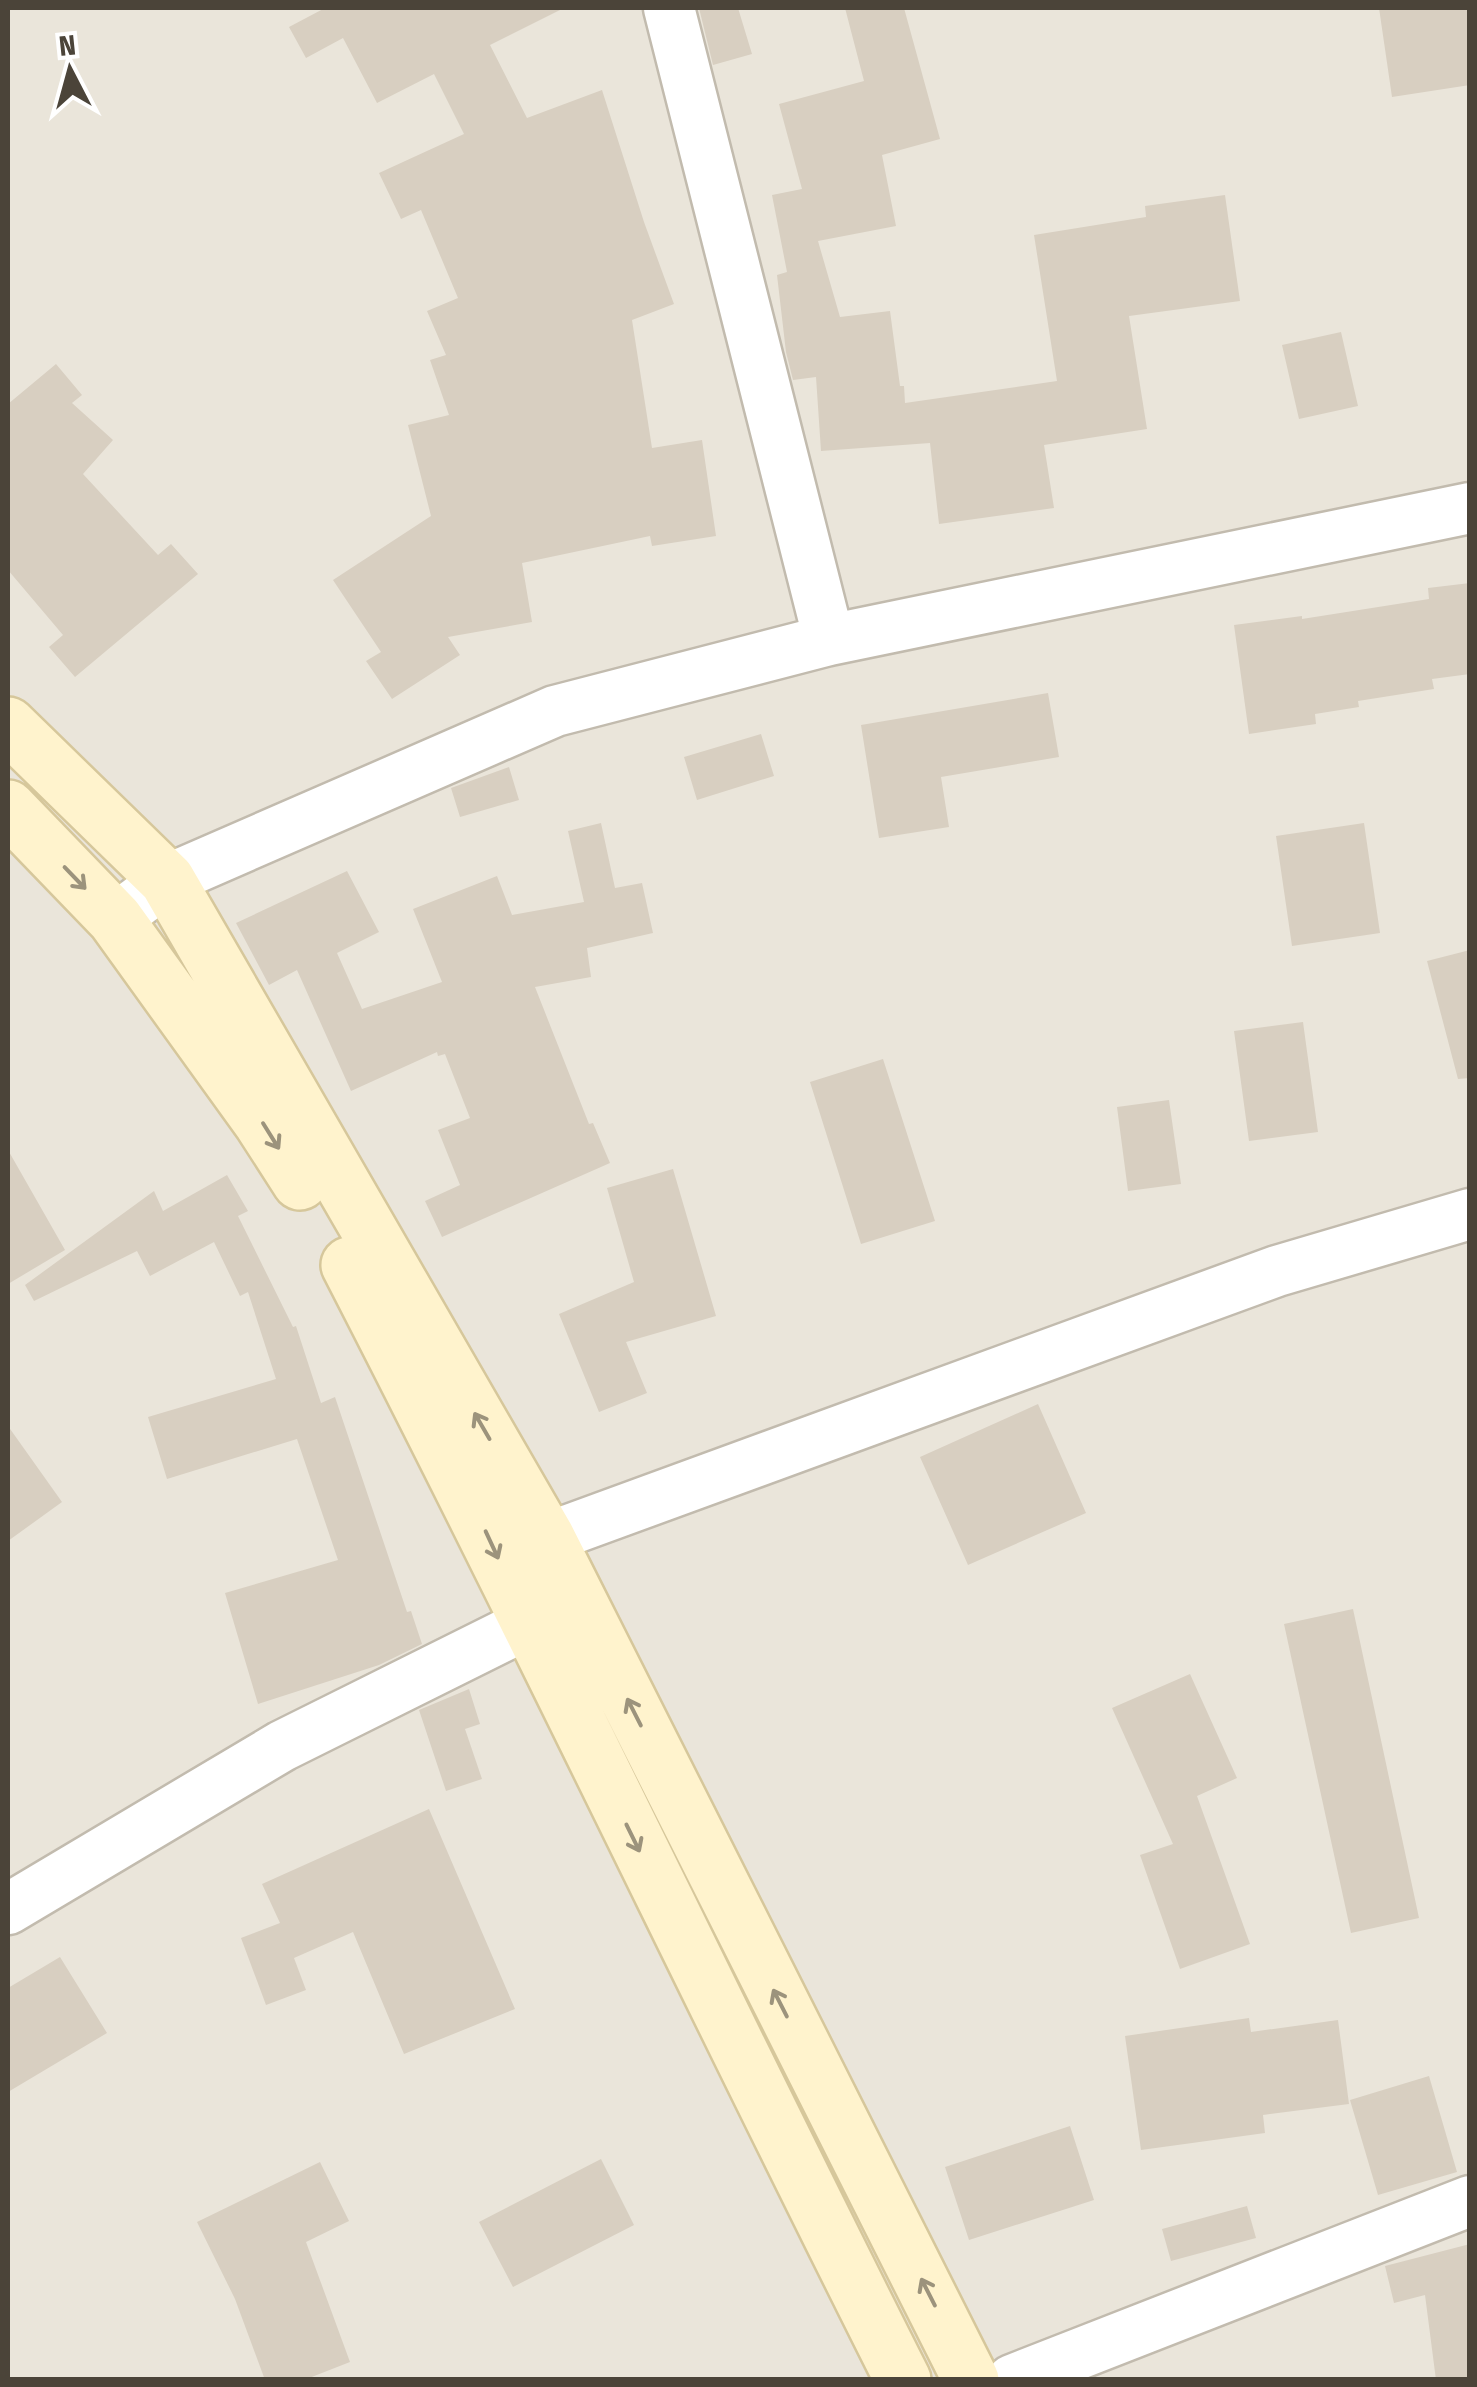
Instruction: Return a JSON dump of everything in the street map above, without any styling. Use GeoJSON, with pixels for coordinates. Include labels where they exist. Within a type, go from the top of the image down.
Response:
{"type":"FeatureCollection","features":[{"type":"Feature","properties":{"kind":"street"},"geometry":{"type":"LineString","coordinates":[[669,8],[829,640]]}},
{"type":"Feature","properties":{"kind":"street"},"geometry":{"type":"LineString","coordinates":[[115,919],[166,880],[555,711],[829,640],[1470,508]]}},
{"type":"Feature","properties":{"kind":"street"},"geometry":{"type":"LineString","coordinates":[[8,725],[166,880],[547,1538],[971,2380]]}},
{"type":"Feature","properties":{"kind":"street"},"geometry":{"type":"LineString","coordinates":[[8,808],[115,919],[262,1122],[331,1232],[486,1532],[749,2075],[903,2380]]}},
{"type":"Feature","properties":{"kind":"street"},"geometry":{"type":"LineString","coordinates":[[547,1538],[1278,1271],[1470,1214]]}},
{"type":"Feature","properties":{"kind":"street"},"geometry":{"type":"LineString","coordinates":[[8,1909],[282,1746],[530,1623]]}},
{"type":"Feature","properties":{"kind":"street"},"geometry":{"type":"LineString","coordinates":[[1012,2380],[1470,2201]]}},
{"type":"Feature","properties":{"kind":"shaded area"},"geometry":{"type":"Polygon","coordinates":[[[8,8],[1469,8],[1469,2379],[8,2379],[8,8]]]}},
{"type":"Feature","properties":{"kind":"building"},"geometry":{"type":"Polygon","coordinates":[[[325,8],[564,8],[490,45],[527,118],[602,90],[674,304],[632,320],[652,448],[702,440],[716,536],[652,546],[650,536],[522,563],[532,622],[448,637],[460,655],[392,699],[366,661],[381,652],[333,580],[431,516],[408,425],[449,415],[430,360],[446,355],[427,311],[458,298],[421,210],[401,219],[379,173],[464,134],[434,74],[377,103],[343,38],[306,58],[289,27],[325,8]]]}},
{"type":"Feature","properties":{"kind":"building"},"geometry":{"type":"Polygon","coordinates":[[[699,8],[738,8],[752,54],[713,65],[699,8]]]}},
{"type":"Feature","properties":{"kind":"building"},"geometry":{"type":"Polygon","coordinates":[[[845,8],[904,8],[940,139],[882,155],[896,226],[818,241],[840,317],[890,311],[905,403],[1057,381],[1034,235],[1146,217],[1145,206],[1225,195],[1240,301],[1129,316],[1147,429],[1044,445],[1054,508],[939,524],[930,443],[821,451],[816,377],[793,380],[786,352],[777,275],[787,272],[772,195],[802,189],[779,104],[864,81],[845,8]]]}},
{"type":"Feature","properties":{"kind":"building"},"geometry":{"type":"Polygon","coordinates":[[[1379,8],[1470,8],[1470,85],[1392,97],[1379,8]]]}},
{"type":"Feature","properties":{"kind":"building"},"geometry":{"type":"Polygon","coordinates":[[[1341,332],[1358,406],[1299,419],[1282,345],[1341,332]]]}},
{"type":"Feature","properties":{"kind":"building"},"geometry":{"type":"Polygon","coordinates":[[[56,364],[82,395],[72,403],[113,440],[83,474],[158,555],[171,544],[198,574],[75,677],[49,647],[63,635],[8,570],[8,404],[56,364]]]}},
{"type":"Feature","properties":{"kind":"building"},"geometry":{"type":"Polygon","coordinates":[[[1470,583],[1470,674],[1432,679],[1434,689],[1358,701],[1359,707],[1315,714],[1316,724],[1249,734],[1234,625],[1302,619],[1429,599],[1428,588],[1470,583]]]}},
{"type":"Feature","properties":{"kind":"building"},"geometry":{"type":"Polygon","coordinates":[[[1048,693],[1059,757],[941,777],[949,827],[879,838],[861,725],[1048,693]]]}},
{"type":"Feature","properties":{"kind":"building"},"geometry":{"type":"Polygon","coordinates":[[[761,734],[774,776],[697,800],[684,757],[761,734]]]}},
{"type":"Feature","properties":{"kind":"building"},"geometry":{"type":"Polygon","coordinates":[[[509,767],[519,800],[460,817],[451,788],[509,767]]]}},
{"type":"Feature","properties":{"kind":"building"},"geometry":{"type":"Polygon","coordinates":[[[601,823],[615,888],[642,883],[653,933],[587,948],[591,977],[535,987],[589,1124],[593,1123],[610,1163],[442,1237],[425,1201],[460,1185],[438,1130],[470,1118],[445,1054],[438,1056],[437,1052],[351,1091],[297,970],[269,985],[236,923],[347,871],[379,932],[337,953],[362,1009],[442,982],[413,909],[497,876],[512,915],[584,902],[568,831],[601,823]]]}},
{"type":"Feature","properties":{"kind":"building"},"geometry":{"type":"Polygon","coordinates":[[[1364,823],[1380,933],[1292,946],[1276,836],[1364,823]]]}},
{"type":"Feature","properties":{"kind":"building"},"geometry":{"type":"Polygon","coordinates":[[[1470,950],[1470,1078],[1458,1079],[1427,961],[1470,950]]]}},
{"type":"Feature","properties":{"kind":"building"},"geometry":{"type":"Polygon","coordinates":[[[1303,1022],[1318,1132],[1249,1141],[1234,1031],[1303,1022]]]}},
{"type":"Feature","properties":{"kind":"building"},"geometry":{"type":"Polygon","coordinates":[[[883,1059],[935,1221],[861,1244],[810,1082],[883,1059]]]}},
{"type":"Feature","properties":{"kind":"building"},"geometry":{"type":"Polygon","coordinates":[[[1169,1100],[1181,1184],[1128,1191],[1117,1107],[1169,1100]]]}},
{"type":"Feature","properties":{"kind":"building"},"geometry":{"type":"Polygon","coordinates":[[[8,1150],[65,1250],[8,1284],[8,1150]]]}},
{"type":"Feature","properties":{"kind":"building"},"geometry":{"type":"Polygon","coordinates":[[[673,1169],[716,1316],[626,1342],[647,1393],[599,1412],[559,1314],[634,1282],[607,1188],[673,1169]]]}},
{"type":"Feature","properties":{"kind":"building"},"geometry":{"type":"Polygon","coordinates":[[[227,1175],[248,1211],[238,1216],[293,1327],[296,1326],[321,1403],[335,1397],[407,1612],[411,1611],[422,1644],[379,1665],[258,1704],[225,1593],[338,1560],[297,1439],[167,1479],[148,1417],[276,1379],[248,1292],[240,1296],[214,1242],[150,1276],[137,1251],[34,1301],[25,1285],[154,1191],[163,1211],[227,1175]]]}},
{"type":"Feature","properties":{"kind":"building"},"geometry":{"type":"Polygon","coordinates":[[[1038,1404],[1086,1513],[968,1565],[920,1457],[1038,1404]]]}},
{"type":"Feature","properties":{"kind":"building"},"geometry":{"type":"Polygon","coordinates":[[[8,1426],[62,1502],[8,1541],[8,1426]]]}},
{"type":"Feature","properties":{"kind":"building"},"geometry":{"type":"Polygon","coordinates":[[[1353,1609],[1419,1918],[1351,1933],[1284,1624],[1353,1609]]]}},
{"type":"Feature","properties":{"kind":"building"},"geometry":{"type":"Polygon","coordinates":[[[1190,1674],[1237,1778],[1197,1796],[1250,1944],[1180,1969],[1140,1855],[1173,1844],[1112,1708],[1190,1674]]]}},
{"type":"Feature","properties":{"kind":"building"},"geometry":{"type":"Polygon","coordinates":[[[469,1689],[480,1724],[465,1729],[482,1779],[446,1791],[419,1710],[469,1689]]]}},
{"type":"Feature","properties":{"kind":"building"},"geometry":{"type":"Polygon","coordinates":[[[429,1809],[515,2009],[404,2054],[353,1932],[294,1958],[306,1990],[266,2005],[241,1938],[280,1923],[262,1884],[429,1809]]]}},
{"type":"Feature","properties":{"kind":"building"},"geometry":{"type":"Polygon","coordinates":[[[60,1957],[107,2033],[8,2092],[8,1988],[60,1957]]]}},
{"type":"Feature","properties":{"kind":"building"},"geometry":{"type":"Polygon","coordinates":[[[1249,2018],[1251,2032],[1338,2020],[1349,2104],[1263,2115],[1265,2133],[1141,2150],[1125,2036],[1249,2018]]]}},
{"type":"Feature","properties":{"kind":"building"},"geometry":{"type":"Polygon","coordinates":[[[1429,2076],[1457,2172],[1378,2195],[1350,2100],[1429,2076]]]}},
{"type":"Feature","properties":{"kind":"building"},"geometry":{"type":"Polygon","coordinates":[[[1070,2126],[1094,2200],[969,2240],[945,2167],[1070,2126]]]}},
{"type":"Feature","properties":{"kind":"building"},"geometry":{"type":"Polygon","coordinates":[[[601,2159],[634,2225],[513,2287],[479,2222],[601,2159]]]}},
{"type":"Feature","properties":{"kind":"building"},"geometry":{"type":"Polygon","coordinates":[[[320,2162],[349,2221],[306,2242],[350,2362],[304,2380],[265,2380],[235,2299],[197,2222],[320,2162]]]}},
{"type":"Feature","properties":{"kind":"building"},"geometry":{"type":"Polygon","coordinates":[[[1247,2206],[1256,2238],[1171,2261],[1162,2229],[1247,2206]]]}},
{"type":"Feature","properties":{"kind":"building"},"geometry":{"type":"Polygon","coordinates":[[[1470,2244],[1470,2380],[1436,2380],[1425,2295],[1394,2303],[1385,2266],[1470,2244]]]}}]}
